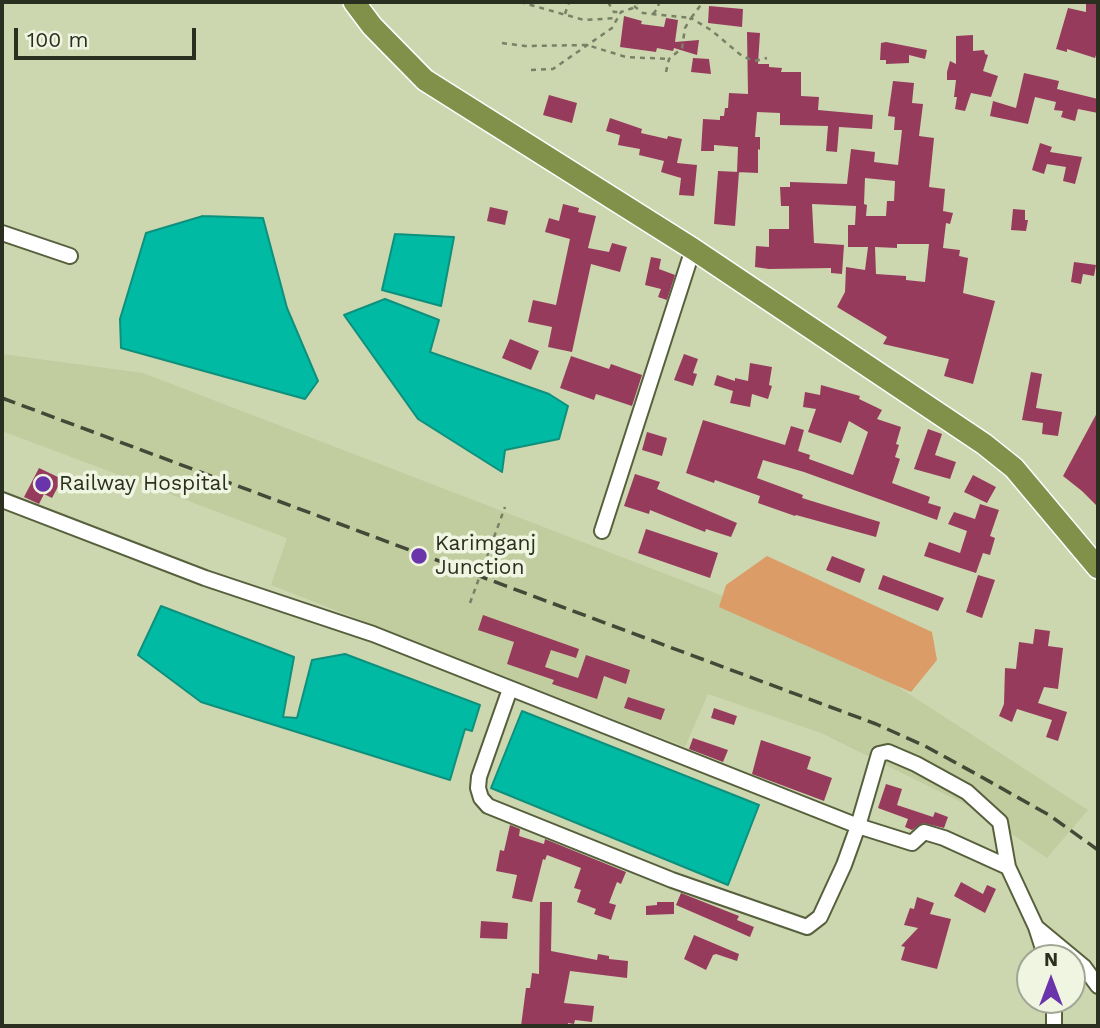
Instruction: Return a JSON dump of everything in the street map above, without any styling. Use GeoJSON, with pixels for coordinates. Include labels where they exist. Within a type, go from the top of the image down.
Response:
{"type":"FeatureCollection","features":[{"type":"Feature","properties":{"kind":"highway"},"geometry":{"type":"LineString","coordinates":[[354,2],[372,26],[425,80],[693,249],[984,444],[1014,468],[1098,568]]}},
{"type":"Feature","properties":{"kind":"street"},"geometry":{"type":"LineString","coordinates":[[2,233],[70,256]]}},
{"type":"Feature","properties":{"kind":"street"},"geometry":{"type":"LineString","coordinates":[[602,531],[693,249]]}},
{"type":"Feature","properties":{"kind":"street"},"geometry":{"type":"LineString","coordinates":[[2,499],[205,578],[373,634],[858,826],[912,843],[924,832],[944,838],[1008,867]]}},
{"type":"Feature","properties":{"kind":"street"},"geometry":{"type":"LineString","coordinates":[[510,689],[479,777],[481,798],[488,806],[672,880],[807,927],[820,917],[844,865],[879,754],[888,752],[967,792],[1000,822],[1008,867],[1036,927],[1041,944]]}},
{"type":"Feature","properties":{"kind":"street"},"geometry":{"type":"LineString","coordinates":[[1036,927],[1084,967],[1098,986]]}},
{"type":"Feature","properties":{"kind":"path"},"geometry":{"type":"LineString","coordinates":[[520,2],[584,20],[617,18]]}},
{"type":"Feature","properties":{"kind":"path"},"geometry":{"type":"LineString","coordinates":[[564,15],[569,2]]}},
{"type":"Feature","properties":{"kind":"path"},"geometry":{"type":"LineString","coordinates":[[608,2],[614,12],[621,12],[638,2]]}},
{"type":"Feature","properties":{"kind":"path"},"geometry":{"type":"LineString","coordinates":[[652,15],[659,2]]}},
{"type":"Feature","properties":{"kind":"path"},"geometry":{"type":"LineString","coordinates":[[666,72],[669,59],[682,48],[685,27],[703,2]]}},
{"type":"Feature","properties":{"kind":"path"},"geometry":{"type":"LineString","coordinates":[[634,6],[643,13],[652,15],[691,18],[711,30],[742,56],[754,61],[767,58]]}},
{"type":"Feature","properties":{"kind":"path"},"geometry":{"type":"LineString","coordinates":[[531,70],[553,69],[612,28],[621,12]]}},
{"type":"Feature","properties":{"kind":"path"},"geometry":{"type":"LineString","coordinates":[[502,43],[525,46],[587,45],[626,57],[669,59]]}},
{"type":"Feature","properties":{"kind":"path"},"geometry":{"type":"LineString","coordinates":[[470,603],[505,507]]}},
{"type":"Feature","properties":{"kind":"shaded area"},"geometry":{"type":"Polygon","coordinates":[[[2,354],[143,373],[809,629],[1088,810],[1047,858],[977,810],[821,733],[708,694],[685,747],[271,585],[287,538],[2,431],[2,354]]]}},
{"type":"Feature","properties":{"kind":"shaded area"},"geometry":{"type":"Polygon","coordinates":[[[767,556],[932,632],[937,660],[911,692],[719,607],[726,585],[767,556]]]}},
{"type":"Feature","properties":{"kind":"water"},"geometry":{"type":"Polygon","coordinates":[[[203,216],[263,218],[287,308],[318,381],[305,399],[121,348],[120,319],[146,233],[203,216]]]}},
{"type":"Feature","properties":{"kind":"water"},"geometry":{"type":"Polygon","coordinates":[[[395,234],[454,237],[441,306],[382,290],[395,234]]]}},
{"type":"Feature","properties":{"kind":"water"},"geometry":{"type":"Polygon","coordinates":[[[385,299],[439,320],[430,352],[549,394],[568,406],[559,439],[505,450],[502,472],[418,419],[344,315],[385,299]]]}},
{"type":"Feature","properties":{"kind":"water"},"geometry":{"type":"Polygon","coordinates":[[[161,606],[294,657],[283,717],[297,718],[312,660],[345,654],[480,705],[472,731],[465,729],[450,780],[201,702],[138,655],[161,606]]]}},
{"type":"Feature","properties":{"kind":"water"},"geometry":{"type":"Polygon","coordinates":[[[522,711],[759,805],[728,885],[491,788],[522,711]]]}},
{"type":"Feature","properties":{"kind":"building"},"geometry":{"type":"Polygon","coordinates":[[[1086,2],[1098,2],[1098,49],[1095,58],[1067,49],[1067,52],[1056,49],[1068,8],[1086,12],[1086,2]]]}},
{"type":"Feature","properties":{"kind":"building"},"geometry":{"type":"Polygon","coordinates":[[[709,6],[743,9],[742,27],[708,23],[709,6]]]}},
{"type":"Feature","properties":{"kind":"building"},"geometry":{"type":"Polygon","coordinates":[[[624,16],[642,21],[641,24],[664,27],[666,18],[678,20],[675,42],[699,40],[697,55],[674,48],[673,51],[657,48],[656,52],[620,47],[624,16]]]}},
{"type":"Feature","properties":{"kind":"building"},"geometry":{"type":"Polygon","coordinates":[[[747,32],[760,33],[758,64],[782,68],[781,72],[801,72],[801,96],[819,97],[818,110],[873,115],[872,129],[839,127],[837,152],[826,151],[828,126],[780,125],[780,113],[757,112],[755,137],[760,137],[758,173],[737,172],[738,147],[714,145],[714,151],[701,151],[703,119],[720,120],[720,116],[724,116],[725,108],[728,108],[729,93],[748,94],[747,32]]]}},
{"type":"Feature","properties":{"kind":"building"},"geometry":{"type":"Polygon","coordinates":[[[973,35],[973,51],[984,50],[988,55],[983,71],[998,76],[991,97],[971,93],[965,111],[955,109],[956,80],[947,80],[947,72],[950,61],[956,64],[956,36],[973,35]]]}},
{"type":"Feature","properties":{"kind":"building"},"geometry":{"type":"Polygon","coordinates":[[[881,43],[927,50],[925,59],[909,55],[909,63],[886,64],[886,60],[880,60],[881,43]]]}},
{"type":"Feature","properties":{"kind":"building"},"geometry":{"type":"Polygon","coordinates":[[[693,58],[709,59],[711,74],[691,72],[693,58]]]}},
{"type":"Feature","properties":{"kind":"building"},"geometry":{"type":"Polygon","coordinates":[[[1024,73],[1059,81],[1057,89],[1098,99],[1098,113],[1078,109],[1075,121],[1061,117],[1063,111],[1054,110],[1056,102],[1035,97],[1028,124],[990,116],[993,101],[1016,108],[1024,73]]]}},
{"type":"Feature","properties":{"kind":"building"},"geometry":{"type":"Polygon","coordinates":[[[893,81],[914,83],[912,103],[923,104],[919,136],[934,138],[929,187],[945,189],[943,211],[953,213],[950,224],[946,223],[943,248],[960,250],[959,256],[968,258],[963,293],[995,301],[973,384],[944,376],[949,359],[883,344],[887,337],[837,307],[845,292],[846,267],[865,270],[868,247],[848,247],[848,225],[855,225],[856,206],[812,204],[814,243],[844,245],[842,274],[831,273],[831,268],[755,267],[756,246],[769,247],[769,229],[789,229],[789,206],[781,206],[780,187],[790,187],[790,182],[847,184],[851,149],[875,152],[874,162],[898,165],[902,130],[894,130],[895,117],[888,116],[893,81]],[[865,178],[866,216],[886,216],[887,201],[894,201],[895,181],[865,178]],[[897,244],[897,248],[875,247],[876,274],[906,276],[906,280],[925,282],[929,244],[897,244]]]}},
{"type":"Feature","properties":{"kind":"building"},"geometry":{"type":"Polygon","coordinates":[[[549,95],[577,103],[572,123],[543,115],[549,95]]]}},
{"type":"Feature","properties":{"kind":"building"},"geometry":{"type":"Polygon","coordinates":[[[610,118],[642,129],[641,133],[667,139],[668,136],[682,139],[677,163],[697,165],[694,196],[679,195],[681,178],[661,172],[664,161],[639,155],[640,149],[618,145],[620,135],[606,131],[610,118]]]}},
{"type":"Feature","properties":{"kind":"building"},"geometry":{"type":"Polygon","coordinates":[[[1040,143],[1052,147],[1050,152],[1082,157],[1075,184],[1063,181],[1066,167],[1047,164],[1044,174],[1032,170],[1040,143]]]}},
{"type":"Feature","properties":{"kind":"building"},"geometry":{"type":"Polygon","coordinates":[[[718,171],[739,172],[735,226],[714,224],[718,171]]]}},
{"type":"Feature","properties":{"kind":"building"},"geometry":{"type":"Polygon","coordinates":[[[563,204],[579,208],[578,212],[596,216],[588,248],[609,252],[612,243],[627,247],[620,272],[591,264],[572,352],[548,347],[552,327],[528,322],[533,300],[556,305],[570,239],[545,232],[549,218],[559,221],[563,204]]]}},
{"type":"Feature","properties":{"kind":"building"},"geometry":{"type":"Polygon","coordinates":[[[490,207],[508,211],[505,225],[487,221],[490,207]]]}},
{"type":"Feature","properties":{"kind":"building"},"geometry":{"type":"Polygon","coordinates":[[[1013,209],[1025,210],[1025,220],[1028,220],[1026,231],[1011,230],[1013,209]]]}},
{"type":"Feature","properties":{"kind":"building"},"geometry":{"type":"Polygon","coordinates":[[[651,257],[661,259],[659,269],[675,275],[667,300],[658,297],[661,289],[645,285],[651,257]]]}},
{"type":"Feature","properties":{"kind":"building"},"geometry":{"type":"Polygon","coordinates":[[[1074,262],[1096,265],[1094,276],[1083,274],[1081,284],[1071,282],[1074,262]]]}},
{"type":"Feature","properties":{"kind":"building"},"geometry":{"type":"Polygon","coordinates":[[[510,339],[539,351],[531,370],[502,358],[510,339]]]}},
{"type":"Feature","properties":{"kind":"building"},"geometry":{"type":"Polygon","coordinates":[[[684,354],[698,359],[693,373],[697,374],[693,386],[674,380],[684,354]]]}},
{"type":"Feature","properties":{"kind":"building"},"geometry":{"type":"Polygon","coordinates":[[[571,356],[609,369],[611,364],[642,375],[632,406],[596,394],[594,400],[560,388],[571,356]]]}},
{"type":"Feature","properties":{"kind":"building"},"geometry":{"type":"Polygon","coordinates":[[[750,363],[772,367],[769,385],[772,386],[768,399],[752,394],[750,407],[730,403],[733,391],[714,385],[717,375],[735,381],[735,378],[748,381],[750,363]]]}},
{"type":"Feature","properties":{"kind":"building"},"geometry":{"type":"Polygon","coordinates":[[[1031,372],[1042,374],[1036,408],[1062,412],[1058,436],[1042,434],[1043,423],[1022,420],[1031,372]]]}},
{"type":"Feature","properties":{"kind":"building"},"geometry":{"type":"Polygon","coordinates":[[[821,385],[860,396],[859,399],[882,410],[877,419],[901,427],[895,457],[900,459],[892,483],[930,497],[928,503],[941,507],[937,520],[763,460],[757,478],[803,495],[802,498],[880,522],[876,537],[795,516],[758,503],[760,496],[686,473],[703,420],[785,445],[791,426],[804,430],[798,451],[810,455],[809,459],[853,475],[868,432],[849,421],[841,443],[808,432],[816,409],[803,407],[805,392],[820,395],[821,385]]]}},
{"type":"Feature","properties":{"kind":"building"},"geometry":{"type":"Polygon","coordinates":[[[1098,411],[1098,507],[1063,476],[1098,411]]]}},
{"type":"Feature","properties":{"kind":"building"},"geometry":{"type":"Polygon","coordinates":[[[928,429],[942,434],[935,455],[956,462],[950,479],[914,469],[928,429]]]}},
{"type":"Feature","properties":{"kind":"building"},"geometry":{"type":"Polygon","coordinates":[[[647,432],[667,438],[662,456],[642,450],[647,432]]]}},
{"type":"Feature","properties":{"kind":"building"},"geometry":{"type":"Polygon","coordinates":[[[39,468],[62,479],[52,498],[44,494],[39,504],[24,497],[39,468]]]}},
{"type":"Feature","properties":{"kind":"building"},"geometry":{"type":"Polygon","coordinates":[[[635,474],[660,482],[657,489],[737,523],[731,537],[706,529],[705,532],[650,510],[649,514],[624,506],[635,474]]]}},
{"type":"Feature","properties":{"kind":"building"},"geometry":{"type":"Polygon","coordinates":[[[973,475],[996,487],[987,503],[964,492],[973,475]]]}},
{"type":"Feature","properties":{"kind":"building"},"geometry":{"type":"Polygon","coordinates":[[[980,504],[999,510],[990,536],[995,538],[990,555],[983,553],[976,573],[924,556],[929,542],[960,553],[967,531],[948,524],[954,512],[975,519],[980,504]]]}},
{"type":"Feature","properties":{"kind":"building"},"geometry":{"type":"Polygon","coordinates":[[[646,529],[718,553],[710,578],[638,553],[646,529]]]}},
{"type":"Feature","properties":{"kind":"building"},"geometry":{"type":"Polygon","coordinates":[[[832,556],[865,569],[860,583],[826,570],[832,556]]]}},
{"type":"Feature","properties":{"kind":"building"},"geometry":{"type":"Polygon","coordinates":[[[883,575],[944,598],[938,611],[878,589],[883,575]]]}},
{"type":"Feature","properties":{"kind":"building"},"geometry":{"type":"Polygon","coordinates":[[[978,575],[995,580],[982,618],[966,612],[978,575]]]}},
{"type":"Feature","properties":{"kind":"building"},"geometry":{"type":"Polygon","coordinates":[[[483,615],[579,649],[576,658],[551,650],[545,667],[578,678],[586,655],[630,670],[626,684],[604,676],[597,699],[552,684],[554,680],[507,664],[514,642],[478,630],[483,615]]]}},
{"type":"Feature","properties":{"kind":"building"},"geometry":{"type":"Polygon","coordinates":[[[1035,629],[1050,631],[1048,646],[1063,648],[1058,689],[1044,687],[1038,703],[1067,712],[1058,741],[1046,737],[1052,720],[1017,709],[1012,722],[999,716],[1004,704],[1005,668],[1016,669],[1019,642],[1033,644],[1035,629]]]}},
{"type":"Feature","properties":{"kind":"building"},"geometry":{"type":"Polygon","coordinates":[[[628,697],[665,709],[661,720],[624,708],[628,697]]]}},
{"type":"Feature","properties":{"kind":"building"},"geometry":{"type":"Polygon","coordinates":[[[714,708],[737,716],[734,725],[711,718],[714,708]]]}},
{"type":"Feature","properties":{"kind":"building"},"geometry":{"type":"Polygon","coordinates":[[[693,738],[728,750],[723,762],[689,749],[693,738]]]}},
{"type":"Feature","properties":{"kind":"building"},"geometry":{"type":"Polygon","coordinates":[[[761,740],[811,757],[807,769],[832,778],[824,801],[752,774],[761,740]]]}},
{"type":"Feature","properties":{"kind":"building"},"geometry":{"type":"Polygon","coordinates":[[[886,784],[902,789],[897,805],[933,817],[935,812],[948,817],[944,828],[923,823],[912,830],[905,827],[908,819],[878,808],[886,784]]]}},
{"type":"Feature","properties":{"kind":"building"},"geometry":{"type":"Polygon","coordinates":[[[510,825],[520,829],[519,836],[544,844],[545,839],[626,872],[621,884],[617,882],[609,903],[616,905],[611,920],[594,914],[596,909],[577,902],[581,890],[574,888],[581,868],[547,855],[545,860],[543,859],[532,902],[512,898],[517,875],[496,871],[500,850],[504,851],[510,825]]]}},
{"type":"Feature","properties":{"kind":"building"},"geometry":{"type":"Polygon","coordinates":[[[961,882],[983,894],[987,885],[996,889],[985,913],[954,896],[961,882]]]}},
{"type":"Feature","properties":{"kind":"building"},"geometry":{"type":"Polygon","coordinates":[[[681,893],[739,916],[737,920],[754,927],[750,937],[676,905],[681,893]]]}},
{"type":"Feature","properties":{"kind":"building"},"geometry":{"type":"Polygon","coordinates":[[[917,897],[934,903],[930,914],[951,919],[937,969],[901,960],[905,947],[901,946],[918,928],[904,925],[910,908],[914,909],[917,897]]]}},
{"type":"Feature","properties":{"kind":"building"},"geometry":{"type":"Polygon","coordinates":[[[540,902],[552,902],[551,951],[597,960],[598,954],[609,956],[609,959],[628,961],[627,978],[570,971],[564,1003],[594,1006],[592,1022],[575,1020],[574,1024],[568,1023],[568,1026],[521,1026],[526,988],[530,988],[532,973],[539,974],[540,902]]]}},
{"type":"Feature","properties":{"kind":"building"},"geometry":{"type":"Polygon","coordinates":[[[657,902],[674,902],[674,914],[646,915],[646,906],[657,905],[657,902]]]}},
{"type":"Feature","properties":{"kind":"building"},"geometry":{"type":"Polygon","coordinates":[[[481,921],[508,923],[507,939],[480,938],[481,921]]]}},
{"type":"Feature","properties":{"kind":"building"},"geometry":{"type":"Polygon","coordinates":[[[694,935],[739,954],[737,961],[716,954],[706,970],[684,959],[694,935]]]}},
{"type":"Feature","properties":{"kind":"railway"},"geometry":{"type":"LineString","coordinates":[[2,398],[876,724],[925,746],[1049,815],[1098,850]]}},
{"type":"Feature","properties":{"kind":"place","name":"Railway Hospital"},"geometry":{"type":"Point","coordinates":[43,484]}},
{"type":"Feature","properties":{"kind":"place","name":"Karimganj Junction"},"geometry":{"type":"Point","coordinates":[419,556]}}]}
